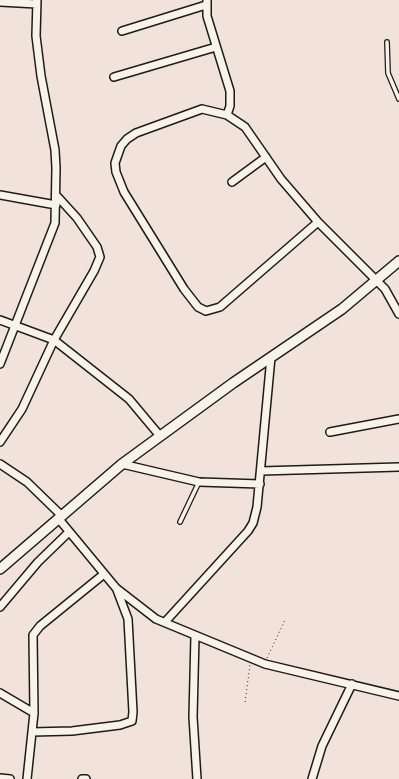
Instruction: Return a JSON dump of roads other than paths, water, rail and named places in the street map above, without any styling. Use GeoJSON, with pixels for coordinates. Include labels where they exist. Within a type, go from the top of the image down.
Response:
{"type":"FeatureCollection","features":[{"type":"Feature","properties":{"kind":"street"},"geometry":{"type":"LineString","coordinates":[[0,2],[37,2],[36,36],[40,76],[55,150],[57,196],[55,223],[52,234],[14,325],[0,364]]}},
{"type":"Feature","properties":{"kind":"street"},"geometry":{"type":"LineString","coordinates":[[122,31],[207,2],[207,16],[231,98],[227,114]]}},
{"type":"Feature","properties":{"kind":"street"},"geometry":{"type":"LineString","coordinates":[[114,77],[216,48]]}},
{"type":"Feature","properties":{"kind":"street"},"geometry":{"type":"LineString","coordinates":[[318,222],[220,307],[206,311],[198,307],[184,289],[124,192],[117,177],[115,163],[117,152],[127,139],[136,133],[202,109],[227,114],[245,127],[281,179],[318,222],[376,282],[386,289],[399,314]]}},
{"type":"Feature","properties":{"kind":"street"},"geometry":{"type":"LineString","coordinates":[[232,182],[266,157]]}},
{"type":"Feature","properties":{"kind":"street"},"geometry":{"type":"LineString","coordinates":[[0,195],[56,205]]}},
{"type":"Feature","properties":{"kind":"street"},"geometry":{"type":"LineString","coordinates":[[0,442],[22,409],[54,340],[94,271],[100,253],[77,218],[57,196]]}},
{"type":"Feature","properties":{"kind":"street"},"geometry":{"type":"LineString","coordinates":[[0,569],[122,464],[271,357],[342,309],[376,282],[399,261]]}},
{"type":"Feature","properties":{"kind":"street"},"geometry":{"type":"LineString","coordinates":[[0,320],[54,340],[129,399],[160,436]]}},
{"type":"Feature","properties":{"kind":"street"},"geometry":{"type":"LineString","coordinates":[[165,622],[248,531],[255,516],[260,484],[271,357]]}},
{"type":"Feature","properties":{"kind":"street"},"geometry":{"type":"LineString","coordinates":[[330,432],[399,419]]}},
{"type":"Feature","properties":{"kind":"street"},"geometry":{"type":"LineString","coordinates":[[0,464],[28,482],[60,516],[68,532],[116,588],[148,614],[195,636],[265,664],[399,696]]}},
{"type":"Feature","properties":{"kind":"street"},"geometry":{"type":"LineString","coordinates":[[122,464],[199,482],[260,484]]}},
{"type":"Feature","properties":{"kind":"street"},"geometry":{"type":"LineString","coordinates":[[261,471],[399,466]]}},
{"type":"Feature","properties":{"kind":"street"},"geometry":{"type":"LineString","coordinates":[[0,607],[38,562],[68,532]]}},
{"type":"Feature","properties":{"kind":"street"},"geometry":{"type":"LineString","coordinates":[[27,779],[34,713],[33,635],[40,626],[104,574]]}},
{"type":"Feature","properties":{"kind":"street"},"geometry":{"type":"LineString","coordinates":[[32,732],[79,731],[120,725],[132,721],[133,712],[128,619],[116,588]]}},
{"type":"Feature","properties":{"kind":"street"},"geometry":{"type":"LineString","coordinates":[[195,636],[193,717],[197,779]]}},
{"type":"Feature","properties":{"kind":"street"},"geometry":{"type":"LineString","coordinates":[[312,779],[322,746],[352,684]]}},
{"type":"Feature","properties":{"kind":"street"},"geometry":{"type":"LineString","coordinates":[[0,693],[34,713]]}},
{"type":"Feature","properties":{"kind":"street"},"geometry":{"type":"LineString","coordinates":[[0,778],[10,779]]}},
{"type":"Feature","properties":{"kind":"lane"},"geometry":{"type":"LineString","coordinates":[[387,42],[388,73],[399,99]]}},
{"type":"Feature","properties":{"kind":"lane"},"geometry":{"type":"LineString","coordinates":[[180,522],[199,482]]}}]}
